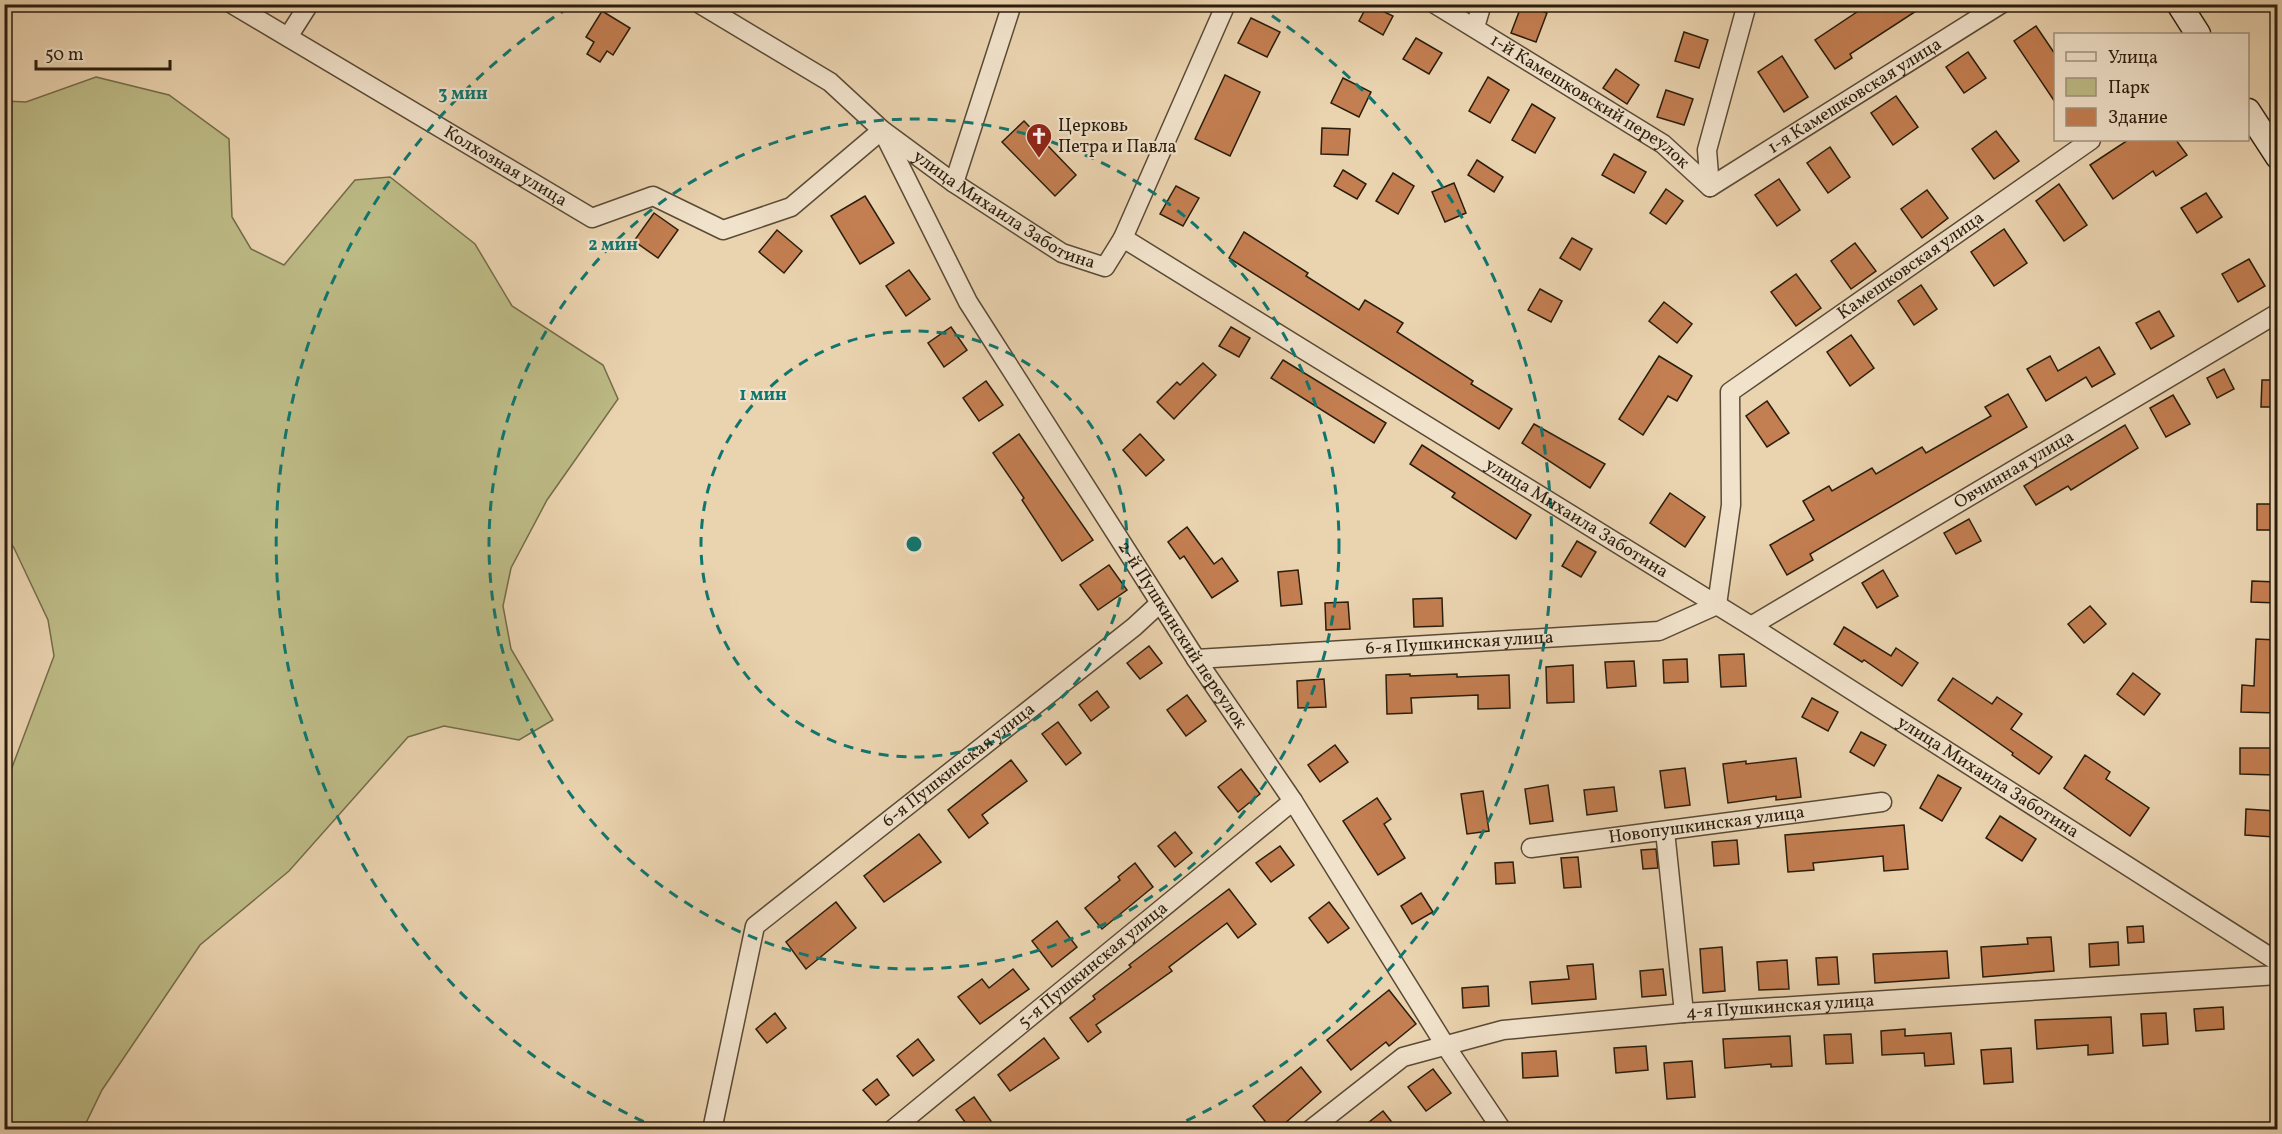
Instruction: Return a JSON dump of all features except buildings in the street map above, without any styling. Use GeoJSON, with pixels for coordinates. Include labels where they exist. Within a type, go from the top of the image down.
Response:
{"type":"FeatureCollection","features":[{"type":"Feature","properties":{"kind":"main road"},"geometry":{"type":"LineString","coordinates":[[2179,4],[2197,33]]}},
{"type":"Feature","properties":{"kind":"main road"},"geometry":{"type":"LineString","coordinates":[[2249,114],[2277,158]]}},
{"type":"Feature","properties":{"kind":"street","name":"Колхозная улица"},"geometry":{"type":"LineString","coordinates":[[232,4],[592,218],[653,196],[723,230],[791,207],[882,130]]}},
{"type":"Feature","properties":{"kind":"street"},"geometry":{"type":"LineString","coordinates":[[288,37],[309,4]]}},
{"type":"Feature","properties":{"kind":"street"},"geometry":{"type":"LineString","coordinates":[[700,4],[830,82],[882,130]]}},
{"type":"Feature","properties":{"kind":"street"},"geometry":{"type":"LineString","coordinates":[[954,183],[1012,4]]}},
{"type":"Feature","properties":{"kind":"street"},"geometry":{"type":"LineString","coordinates":[[1123,238],[1226,4]]}},
{"type":"Feature","properties":{"kind":"street","name":"1-й Камешковский переулок"},"geometry":{"type":"LineString","coordinates":[[1435,4],[1662,144],[1710,187]]}},
{"type":"Feature","properties":{"kind":"street"},"geometry":{"type":"LineString","coordinates":[[1475,27],[1482,4]]}},
{"type":"Feature","properties":{"kind":"street"},"geometry":{"type":"LineString","coordinates":[[1710,187],[1707,150],[1747,4]]}},
{"type":"Feature","properties":{"kind":"street","name":"1-я Камешковская улица"},"geometry":{"type":"LineString","coordinates":[[1710,187],[2001,4]]}},
{"type":"Feature","properties":{"kind":"street","name":"улица Михаила Заботина"},"geometry":{"type":"LineString","coordinates":[[882,130],[954,183],[1062,254],[1105,267],[1123,238],[1751,626],[2277,962]]}},
{"type":"Feature","properties":{"kind":"street","name":"2-й Пушкинский переулок"},"geometry":{"type":"LineString","coordinates":[[882,130],[968,302],[1196,659],[1293,801],[1445,1045],[1502,1130]]}},
{"type":"Feature","properties":{"kind":"street","name":"Камешковская улица"},"geometry":{"type":"LineString","coordinates":[[1717,605],[1731,505],[1730,392],[2090,141]]}},
{"type":"Feature","properties":{"kind":"street","name":"Овчинная улица"},"geometry":{"type":"LineString","coordinates":[[1751,626],[2277,313]]}},
{"type":"Feature","properties":{"kind":"street","name":"6-я Пушкинская улица"},"geometry":{"type":"LineString","coordinates":[[712,1130],[755,926],[1125,634],[1160,603]]}},
{"type":"Feature","properties":{"kind":"street","name":"6-я Пушкинская улица"},"geometry":{"type":"LineString","coordinates":[[1196,659],[1659,631],[1717,605]]}},
{"type":"Feature","properties":{"kind":"street","name":"5-я Пушкинская улица"},"geometry":{"type":"LineString","coordinates":[[892,1130],[1293,801]]}},
{"type":"Feature","properties":{"kind":"street","name":"Новопушкинская улица"},"geometry":{"type":"LineString","coordinates":[[1531,848],[1882,802]]}},
{"type":"Feature","properties":{"kind":"street"},"geometry":{"type":"LineString","coordinates":[[1665,831],[1684,1013]]}},
{"type":"Feature","properties":{"kind":"street","name":"4-я Пушкинская улица"},"geometry":{"type":"LineString","coordinates":[[1310,1130],[1403,1058],[1503,1030],[1684,1013],[2277,975]]}},
{"type":"Feature","properties":{"kind":"green space"},"geometry":{"type":"Polygon","coordinates":[[[96,77],[169,95],[229,139],[232,217],[251,249],[284,265],[355,180],[390,177],[475,244],[512,306],[603,365],[618,399],[547,500],[511,568],[503,606],[511,649],[553,720],[519,740],[444,726],[408,737],[289,871],[200,945],[102,1090],[83,1129],[5,1129],[5,786],[54,656],[48,620],[5,534],[5,101],[26,102],[96,77]]]}},
{"type":"Feature","properties":{"kind":"place","name":"Церковь Петра и Павла"},"geometry":{"type":"Point","coordinates":[1039,159]}}]}
